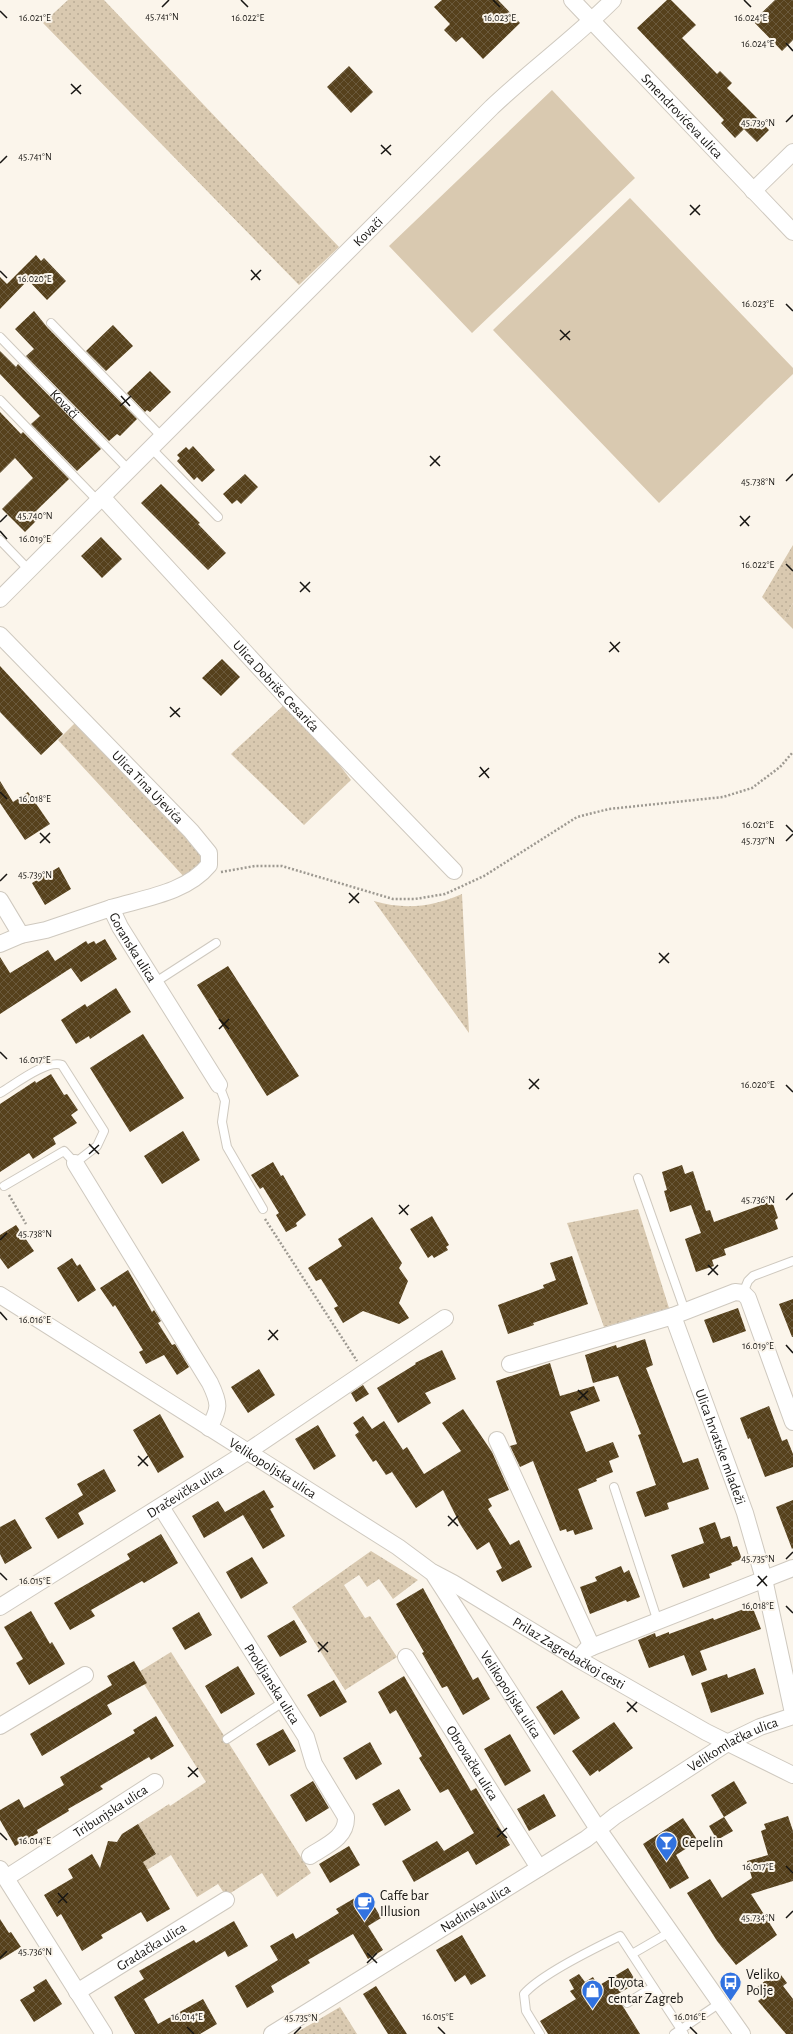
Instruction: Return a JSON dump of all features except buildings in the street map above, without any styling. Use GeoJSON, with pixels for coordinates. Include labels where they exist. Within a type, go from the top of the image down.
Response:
{"type":"FeatureCollection","features":[{"type":"Feature","properties":{"kind":"street","name":"Smendrovićeva ulica"},"geometry":{"type":"LineString","coordinates":[[572,0],[793,232]]}},
{"type":"Feature","properties":{"kind":"street","name":"Kovači"},"geometry":{"type":"LineString","coordinates":[[0,599],[492,108],[525,76],[592,21],[613,0]]}},
{"type":"Feature","properties":{"kind":"street"},"geometry":{"type":"LineString","coordinates":[[753,191],[793,152]]}},
{"type":"Feature","properties":{"kind":"street","name":"Ulica Dobriše Cesarića"},"geometry":{"type":"LineString","coordinates":[[100,499],[289,700],[454,871]]}},
{"type":"Feature","properties":{"kind":"street","name":"Ulica Tina Ujevića"},"geometry":{"type":"LineString","coordinates":[[0,635],[191,831],[209,853],[209,865],[200,876]]}},
{"type":"Feature","properties":{"kind":"street"},"geometry":{"type":"LineString","coordinates":[[111,908],[177,888],[200,876]]}},
{"type":"Feature","properties":{"kind":"street"},"geometry":{"type":"LineString","coordinates":[[0,900],[21,935]]}},
{"type":"Feature","properties":{"kind":"street","name":"Goranska ulica"},"geometry":{"type":"LineString","coordinates":[[0,944],[21,935],[46,930],[111,908],[120,927],[154,983],[219,1085]]}},
{"type":"Feature","properties":{"kind":"street"},"geometry":{"type":"LineString","coordinates":[[75,1163],[210,1383],[218,1399],[218,1412],[209,1428]]}},
{"type":"Feature","properties":{"kind":"street"},"geometry":{"type":"LineString","coordinates":[[510,1364],[679,1314],[735,1292],[743,1293],[748,1298],[793,1422]]}},
{"type":"Feature","properties":{"kind":"street","name":"Velikopoljska ulica"},"geometry":{"type":"LineString","coordinates":[[0,1295],[398,1547],[433,1573],[598,1829],[742,2034]]}},
{"type":"Feature","properties":{"kind":"street","name":"Ulica hrvatske mladeži"},"geometry":{"type":"LineString","coordinates":[[679,1314],[745,1513],[764,1579],[793,1715]]}},
{"type":"Feature","properties":{"kind":"street","name":"Dračevička ulica"},"geometry":{"type":"LineString","coordinates":[[0,1607],[161,1507],[246,1452],[365,1374],[446,1318]]}},
{"type":"Feature","properties":{"kind":"street","name":"Prilaz Zagrebačkoj cesti"},"geometry":{"type":"LineString","coordinates":[[498,1440],[592,1647]]}},
{"type":"Feature","properties":{"kind":"street","name":"Prokljanska ulica"},"geometry":{"type":"LineString","coordinates":[[161,1507],[306,1738],[314,1764],[346,1817],[346,1825],[342,1834],[310,1856]]}},
{"type":"Feature","properties":{"kind":"street"},"geometry":{"type":"LineString","coordinates":[[578,1659],[586,1650],[592,1647],[793,1568]]}},
{"type":"Feature","properties":{"kind":"street","name":"Prilaz Zagrebačkoj cesti"},"geometry":{"type":"LineString","coordinates":[[433,1573],[453,1583],[578,1659],[706,1732],[729,1742],[793,1775]]}},
{"type":"Feature","properties":{"kind":"street","name":"Obrovačka ulica"},"geometry":{"type":"LineString","coordinates":[[406,1657],[539,1868]]}},
{"type":"Feature","properties":{"kind":"street"},"geometry":{"type":"LineString","coordinates":[[0,1726],[85,1675]]}},
{"type":"Feature","properties":{"kind":"street","name":"Velikomlačka ulica"},"geometry":{"type":"LineString","coordinates":[[675,1777],[729,1742],[760,1727],[793,1715]]}},
{"type":"Feature","properties":{"kind":"street","name":"Nadinska ulica"},"geometry":{"type":"LineString","coordinates":[[272,2034],[539,1868],[675,1777]]}},
{"type":"Feature","properties":{"kind":"street","name":"Tribunjska ulica"},"geometry":{"type":"LineString","coordinates":[[3,1874],[155,1782]]}},
{"type":"Feature","properties":{"kind":"street"},"geometry":{"type":"LineString","coordinates":[[3,1874],[104,2034]]}},
{"type":"Feature","properties":{"kind":"street","name":"Gradačka ulica"},"geometry":{"type":"LineString","coordinates":[[77,1992],[226,1900]]}},
{"type":"Feature","properties":{"kind":"lane"},"geometry":{"type":"LineString","coordinates":[[51,323],[162,437]]}},
{"type":"Feature","properties":{"kind":"lane","name":"Kovači"},"geometry":{"type":"LineString","coordinates":[[0,337],[129,470]]}},
{"type":"Feature","properties":{"kind":"lane"},"geometry":{"type":"LineString","coordinates":[[0,400],[100,499]]}},
{"type":"Feature","properties":{"kind":"lane"},"geometry":{"type":"LineString","coordinates":[[151,448],[218,517]]}},
{"type":"Feature","properties":{"kind":"lane"},"geometry":{"type":"LineString","coordinates":[[0,540],[29,570]]}},
{"type":"Feature","properties":{"kind":"lane"},"geometry":{"type":"LineString","coordinates":[[154,983],[216,944]]}},
{"type":"Feature","properties":{"kind":"lane"},"geometry":{"type":"LineString","coordinates":[[0,1093],[43,1067],[56,1063],[62,1065],[104,1131],[98,1146],[75,1163],[64,1151],[4,1186]]}},
{"type":"Feature","properties":{"kind":"lane"},"geometry":{"type":"LineString","coordinates":[[219,1085],[225,1101],[222,1122],[227,1147],[263,1209]]}},
{"type":"Feature","properties":{"kind":"lane"},"geometry":{"type":"LineString","coordinates":[[638,1178],[679,1314]]}},
{"type":"Feature","properties":{"kind":"lane"},"geometry":{"type":"LineString","coordinates":[[743,1293],[748,1281],[753,1276],[793,1261]]}},
{"type":"Feature","properties":{"kind":"lane"},"geometry":{"type":"LineString","coordinates":[[614,1487],[658,1622]]}},
{"type":"Feature","properties":{"kind":"lane"},"geometry":{"type":"LineString","coordinates":[[227,1739],[283,1702]]}},
{"type":"Feature","properties":{"kind":"lane"},"geometry":{"type":"LineString","coordinates":[[632,1954],[670,1932]]}},
{"type":"Feature","properties":{"kind":"lane"},"geometry":{"type":"LineString","coordinates":[[540,2034],[526,2011],[524,1994],[529,1988],[546,1977],[620,1936],[680,2033],[720,2003]]}},
{"type":"Feature","properties":{"kind":"lane"},"geometry":{"type":"LineString","coordinates":[[627,2004],[653,1988]]}},
{"type":"Feature","properties":{"kind":"path"},"geometry":{"type":"LineString","coordinates":[[200,876],[256,866],[282,866],[393,898],[415,900],[445,894],[484,876],[577,817],[609,809],[723,797],[752,788],[780,766],[793,752]]}},
{"type":"Feature","properties":{"kind":"path"},"geometry":{"type":"LineString","coordinates":[[4,1186],[26,1224]]}},
{"type":"Feature","properties":{"kind":"path"},"geometry":{"type":"LineString","coordinates":[[263,1209],[265,1219],[365,1374]]}},
{"type":"Feature","properties":{"kind":"green space"},"geometry":{"type":"Polygon","coordinates":[[[68,0],[104,0],[339,247],[299,285],[43,23],[68,0]]]}},
{"type":"Feature","properties":{"kind":"green space"},"geometry":{"type":"Polygon","coordinates":[[[552,90],[635,178],[472,333],[389,246],[552,90]]]}},
{"type":"Feature","properties":{"kind":"green space"},"geometry":{"type":"Polygon","coordinates":[[[630,198],[793,368],[793,374],[659,503],[493,330],[630,198]]]}},
{"type":"Feature","properties":{"kind":"green space"},"geometry":{"type":"Polygon","coordinates":[[[793,545],[793,603],[784,620],[762,597],[793,545]]]}},
{"type":"Feature","properties":{"kind":"green space"},"geometry":{"type":"Polygon","coordinates":[[[793,603],[793,629],[784,620],[793,603]]]}},
{"type":"Feature","properties":{"kind":"green space"},"geometry":{"type":"Polygon","coordinates":[[[284,705],[338,763],[351,780],[304,825],[231,754],[284,705]]]}},
{"type":"Feature","properties":{"kind":"green space"},"geometry":{"type":"Polygon","coordinates":[[[76,722],[196,847],[202,860],[200,870],[186,879],[58,740],[76,722]]]}},
{"type":"Feature","properties":{"kind":"green space"},"geometry":{"type":"Polygon","coordinates":[[[462,894],[469,1033],[374,901],[396,906],[418,906],[440,902],[462,894]]]}},
{"type":"Feature","properties":{"kind":"green space"},"geometry":{"type":"Polygon","coordinates":[[[638,1209],[669,1308],[604,1327],[567,1223],[638,1209]]]}},
{"type":"Feature","properties":{"kind":"green space"},"geometry":{"type":"Polygon","coordinates":[[[371,1551],[418,1580],[393,1599],[379,1579],[367,1587],[359,1575],[344,1585],[365,1618],[370,1616],[397,1657],[345,1690],[292,1607],[371,1551]]]}},
{"type":"Feature","properties":{"kind":"green space"},"geometry":{"type":"Polygon","coordinates":[[[171,1652],[311,1873],[277,1897],[262,1873],[226,1896],[218,1884],[197,1897],[171,1855],[118,1888],[121,1875],[156,1854],[138,1824],[169,1804],[170,1806],[206,1782],[137,1673],[171,1652]]]}},
{"type":"Feature","properties":{"kind":"green space"},"geometry":{"type":"Polygon","coordinates":[[[340,2007],[357,2034],[294,2034],[340,2007]]]}},
{"type":"Feature","properties":{"kind":"place","name":"Cepelin"},"geometry":{"type":"Point","coordinates":[666,1862]}},
{"type":"Feature","properties":{"kind":"place","name":"Caffe bar Illusion"},"geometry":{"type":"Point","coordinates":[365,1922]}},
{"type":"Feature","properties":{"kind":"place","name":"Veliko Polje"},"geometry":{"type":"Point","coordinates":[731,2002]}},
{"type":"Feature","properties":{"kind":"place","name":"Toyota centar Zagreb"},"geometry":{"type":"Point","coordinates":[592,2010]}}]}
